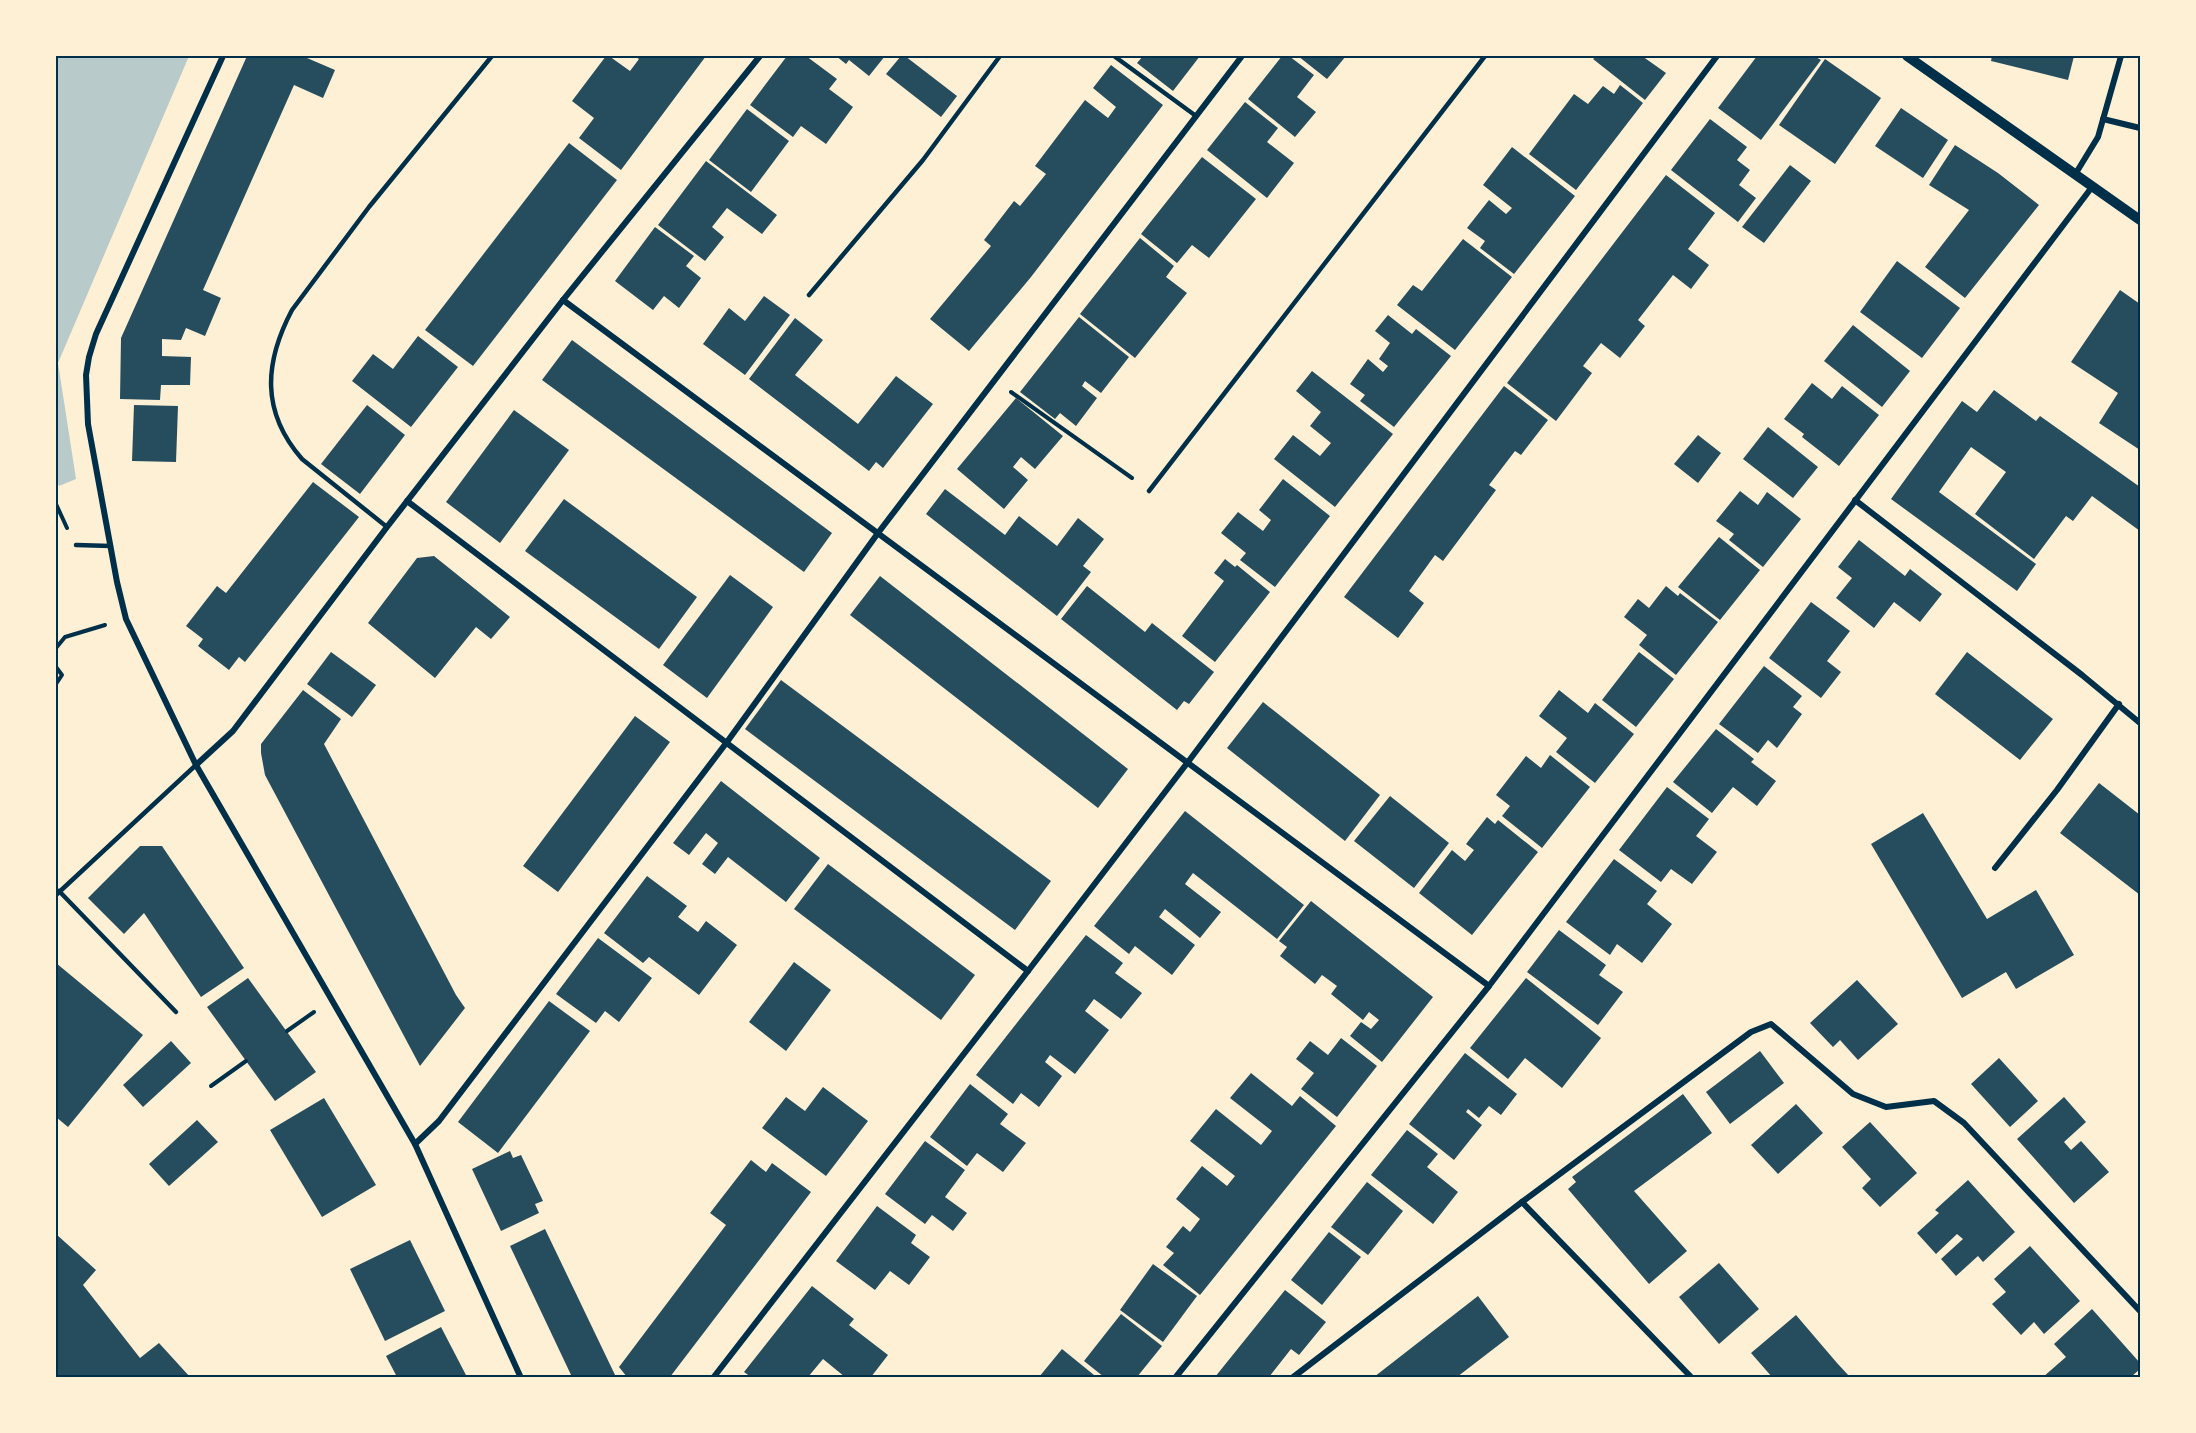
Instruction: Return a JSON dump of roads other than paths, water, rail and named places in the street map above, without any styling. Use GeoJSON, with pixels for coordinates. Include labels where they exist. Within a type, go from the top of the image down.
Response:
{"type":"FeatureCollection","features":[{"type":"Feature","properties":{"kind":"street"},"geometry":{"type":"LineString","coordinates":[[222,56],[96,334],[89,357],[86,375],[88,424],[126,619],[196,765],[415,1144],[521,1377]]}},
{"type":"Feature","properties":{"kind":"street"},"geometry":{"type":"LineString","coordinates":[[196,765],[233,731],[563,300],[760,56]]}},
{"type":"Feature","properties":{"kind":"street"},"geometry":{"type":"LineString","coordinates":[[415,1144],[439,1122],[727,742],[878,533],[1242,56]]}},
{"type":"Feature","properties":{"kind":"street"},"geometry":{"type":"LineString","coordinates":[[713,1377],[1188,762],[1718,56]]}},
{"type":"Feature","properties":{"kind":"street"},"geometry":{"type":"LineString","coordinates":[[1907,56],[2140,220]]}},
{"type":"Feature","properties":{"kind":"street"},"geometry":{"type":"LineString","coordinates":[[2076,173],[2098,137],[2121,56]]}},
{"type":"Feature","properties":{"kind":"street"},"geometry":{"type":"LineString","coordinates":[[2103,119],[2140,129]]}},
{"type":"Feature","properties":{"kind":"street"},"geometry":{"type":"LineString","coordinates":[[1174,1377],[1489,986],[2092,187]]}},
{"type":"Feature","properties":{"kind":"street"},"geometry":{"type":"LineString","coordinates":[[563,300],[1489,986]]}},
{"type":"Feature","properties":{"kind":"street"},"geometry":{"type":"LineString","coordinates":[[1855,500],[2119,704],[2140,723]]}},
{"type":"Feature","properties":{"kind":"street"},"geometry":{"type":"LineString","coordinates":[[407,501],[1028,971]]}},
{"type":"Feature","properties":{"kind":"street"},"geometry":{"type":"LineString","coordinates":[[1995,868],[2057,790],[2119,704]]}},
{"type":"Feature","properties":{"kind":"street"},"geometry":{"type":"LineString","coordinates":[[1292,1377],[1521,1202],[1751,1032],[1771,1024],[1853,1094],[1886,1107],[1934,1101],[1964,1123],[2140,1311]]}},
{"type":"Feature","properties":{"kind":"street"},"geometry":{"type":"LineString","coordinates":[[1521,1202],[1692,1377]]}},
{"type":"Feature","properties":{"kind":"lane"},"geometry":{"type":"LineString","coordinates":[[387,527],[302,459],[291,446],[277,420],[271,399],[271,374],[275,348],[292,310],[369,207],[492,56]]}},
{"type":"Feature","properties":{"kind":"lane"},"geometry":{"type":"LineString","coordinates":[[809,295],[923,160],[1000,56]]}},
{"type":"Feature","properties":{"kind":"lane"},"geometry":{"type":"LineString","coordinates":[[1114,56],[1196,116]]}},
{"type":"Feature","properties":{"kind":"lane"},"geometry":{"type":"LineString","coordinates":[[1149,491],[1485,56]]}},
{"type":"Feature","properties":{"kind":"lane"},"geometry":{"type":"LineString","coordinates":[[76,545],[111,546]]}},
{"type":"Feature","properties":{"kind":"lane"},"geometry":{"type":"LineString","coordinates":[[176,1012],[57,893],[196,765]]}}]}
